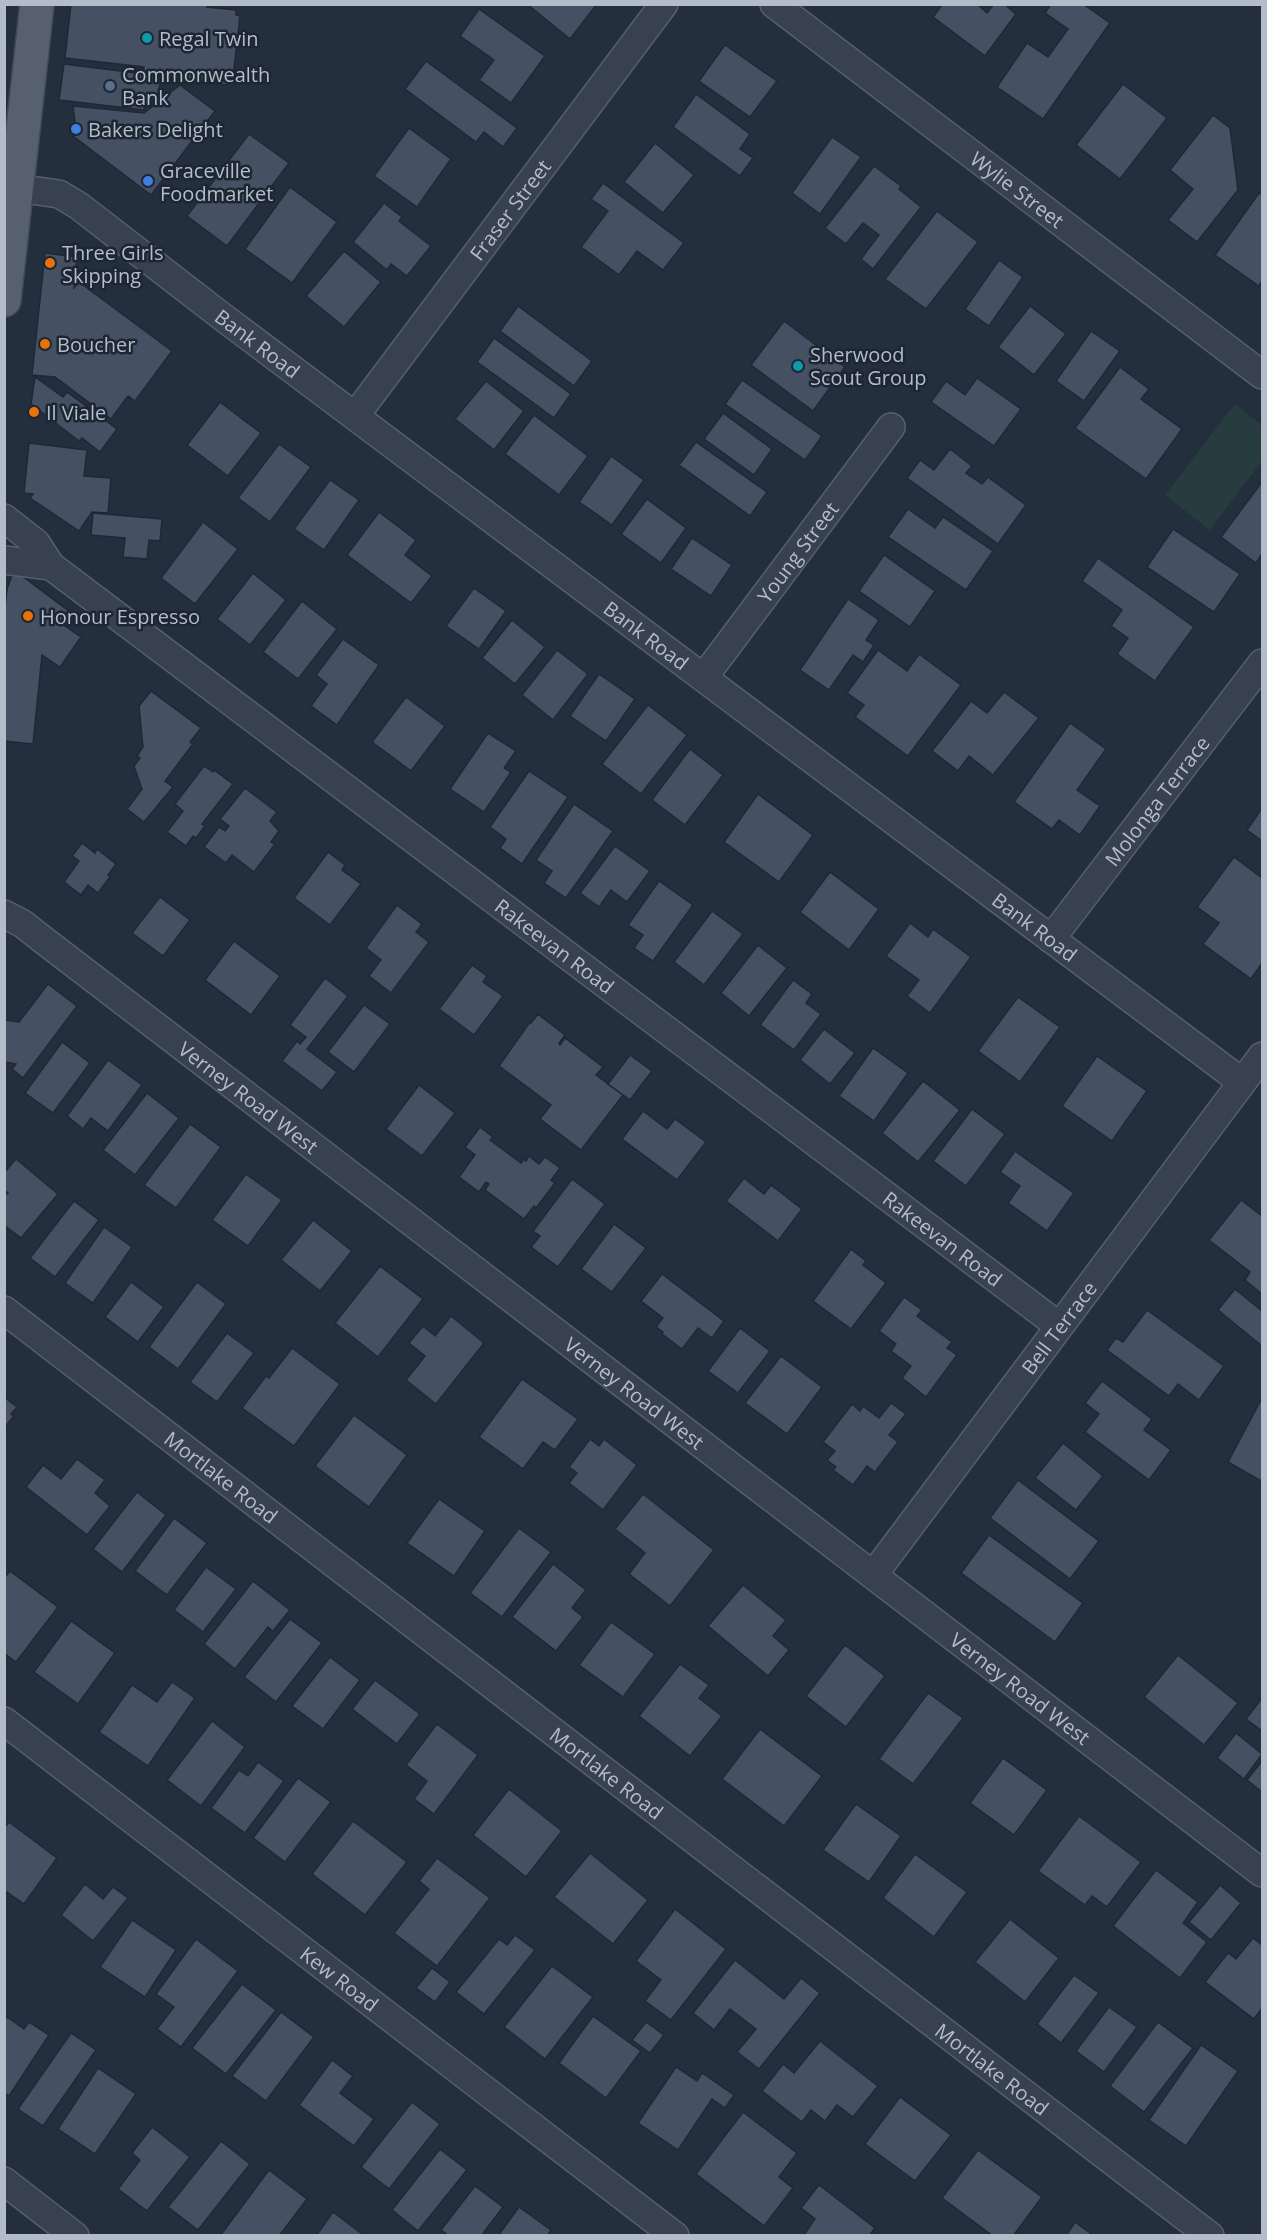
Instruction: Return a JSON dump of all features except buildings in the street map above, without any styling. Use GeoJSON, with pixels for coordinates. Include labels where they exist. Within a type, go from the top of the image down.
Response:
{"type":"FeatureCollection","features":[{"type":"Feature","properties":{"kind":"main road"},"geometry":{"type":"LineString","coordinates":[[4,300],[37,4]]}},
{"type":"Feature","properties":{"kind":"street","name":"Fraser Street"},"geometry":{"type":"LineString","coordinates":[[355,416],[664,4]]}},
{"type":"Feature","properties":{"kind":"street","name":"Wylie Street"},"geometry":{"type":"LineString","coordinates":[[774,4],[1263,375]]}},
{"type":"Feature","properties":{"kind":"street","name":"Bank Road"},"geometry":{"type":"LineString","coordinates":[[16,188],[59,194],[79,206],[1242,1082]]}},
{"type":"Feature","properties":{"kind":"street","name":"Young Street"},"geometry":{"type":"LineString","coordinates":[[704,677],[891,427]]}},
{"type":"Feature","properties":{"kind":"street","name":"Rakeevan Road"},"geometry":{"type":"LineString","coordinates":[[4,518],[36,543],[51,566],[1059,1326]]}},
{"type":"Feature","properties":{"kind":"street","name":"Rakeevan Road"},"geometry":{"type":"LineString","coordinates":[[4,560],[51,566]]}},
{"type":"Feature","properties":{"kind":"street","name":"Molonga Terrace"},"geometry":{"type":"LineString","coordinates":[[1051,939],[1263,663]]}},
{"type":"Feature","properties":{"kind":"street","name":"Verney Road West"},"geometry":{"type":"LineString","coordinates":[[4,914],[36,934],[1263,1873]]}},
{"type":"Feature","properties":{"kind":"street"},"geometry":{"type":"LineString","coordinates":[[1242,1082],[1263,1056]]}},
{"type":"Feature","properties":{"kind":"street","name":"Bell Terrace"},"geometry":{"type":"LineString","coordinates":[[874,1574],[1242,1082]]}},
{"type":"Feature","properties":{"kind":"street","name":"Mortlake Road"},"geometry":{"type":"LineString","coordinates":[[4,1310],[1210,2235]]}},
{"type":"Feature","properties":{"kind":"street","name":"Kew Road"},"geometry":{"type":"LineString","coordinates":[[4,1721],[675,2235]]}},
{"type":"Feature","properties":{"kind":"street"},"geometry":{"type":"LineString","coordinates":[[4,2181],[75,2235]]}},
{"type":"Feature","properties":{"kind":"green space"},"geometry":{"type":"Polygon","coordinates":[[[1235,404],[1262,425],[1262,461],[1210,530],[1165,495],[1235,404]]]}},
{"type":"Feature","properties":{"kind":"place","name":"Regal Twin"},"geometry":{"type":"Point","coordinates":[147,38]}},
{"type":"Feature","properties":{"kind":"place","name":"Commonwealth Bank"},"geometry":{"type":"Point","coordinates":[110,86]}},
{"type":"Feature","properties":{"kind":"place","name":"Bakers Delight"},"geometry":{"type":"Point","coordinates":[76,129]}},
{"type":"Feature","properties":{"kind":"place","name":"Graceville Foodmarket"},"geometry":{"type":"Point","coordinates":[148,181]}},
{"type":"Feature","properties":{"kind":"place","name":"Three Girls Skipping"},"geometry":{"type":"Point","coordinates":[50,263]}},
{"type":"Feature","properties":{"kind":"place","name":"Boucher"},"geometry":{"type":"Point","coordinates":[45,344]}},
{"type":"Feature","properties":{"kind":"place","name":"Sherwood Scout Group"},"geometry":{"type":"Point","coordinates":[798,366]}},
{"type":"Feature","properties":{"kind":"place","name":"Il Viale"},"geometry":{"type":"Point","coordinates":[34,412]}},
{"type":"Feature","properties":{"kind":"place","name":"Honour Espresso"},"geometry":{"type":"Point","coordinates":[28,616]}}]}
